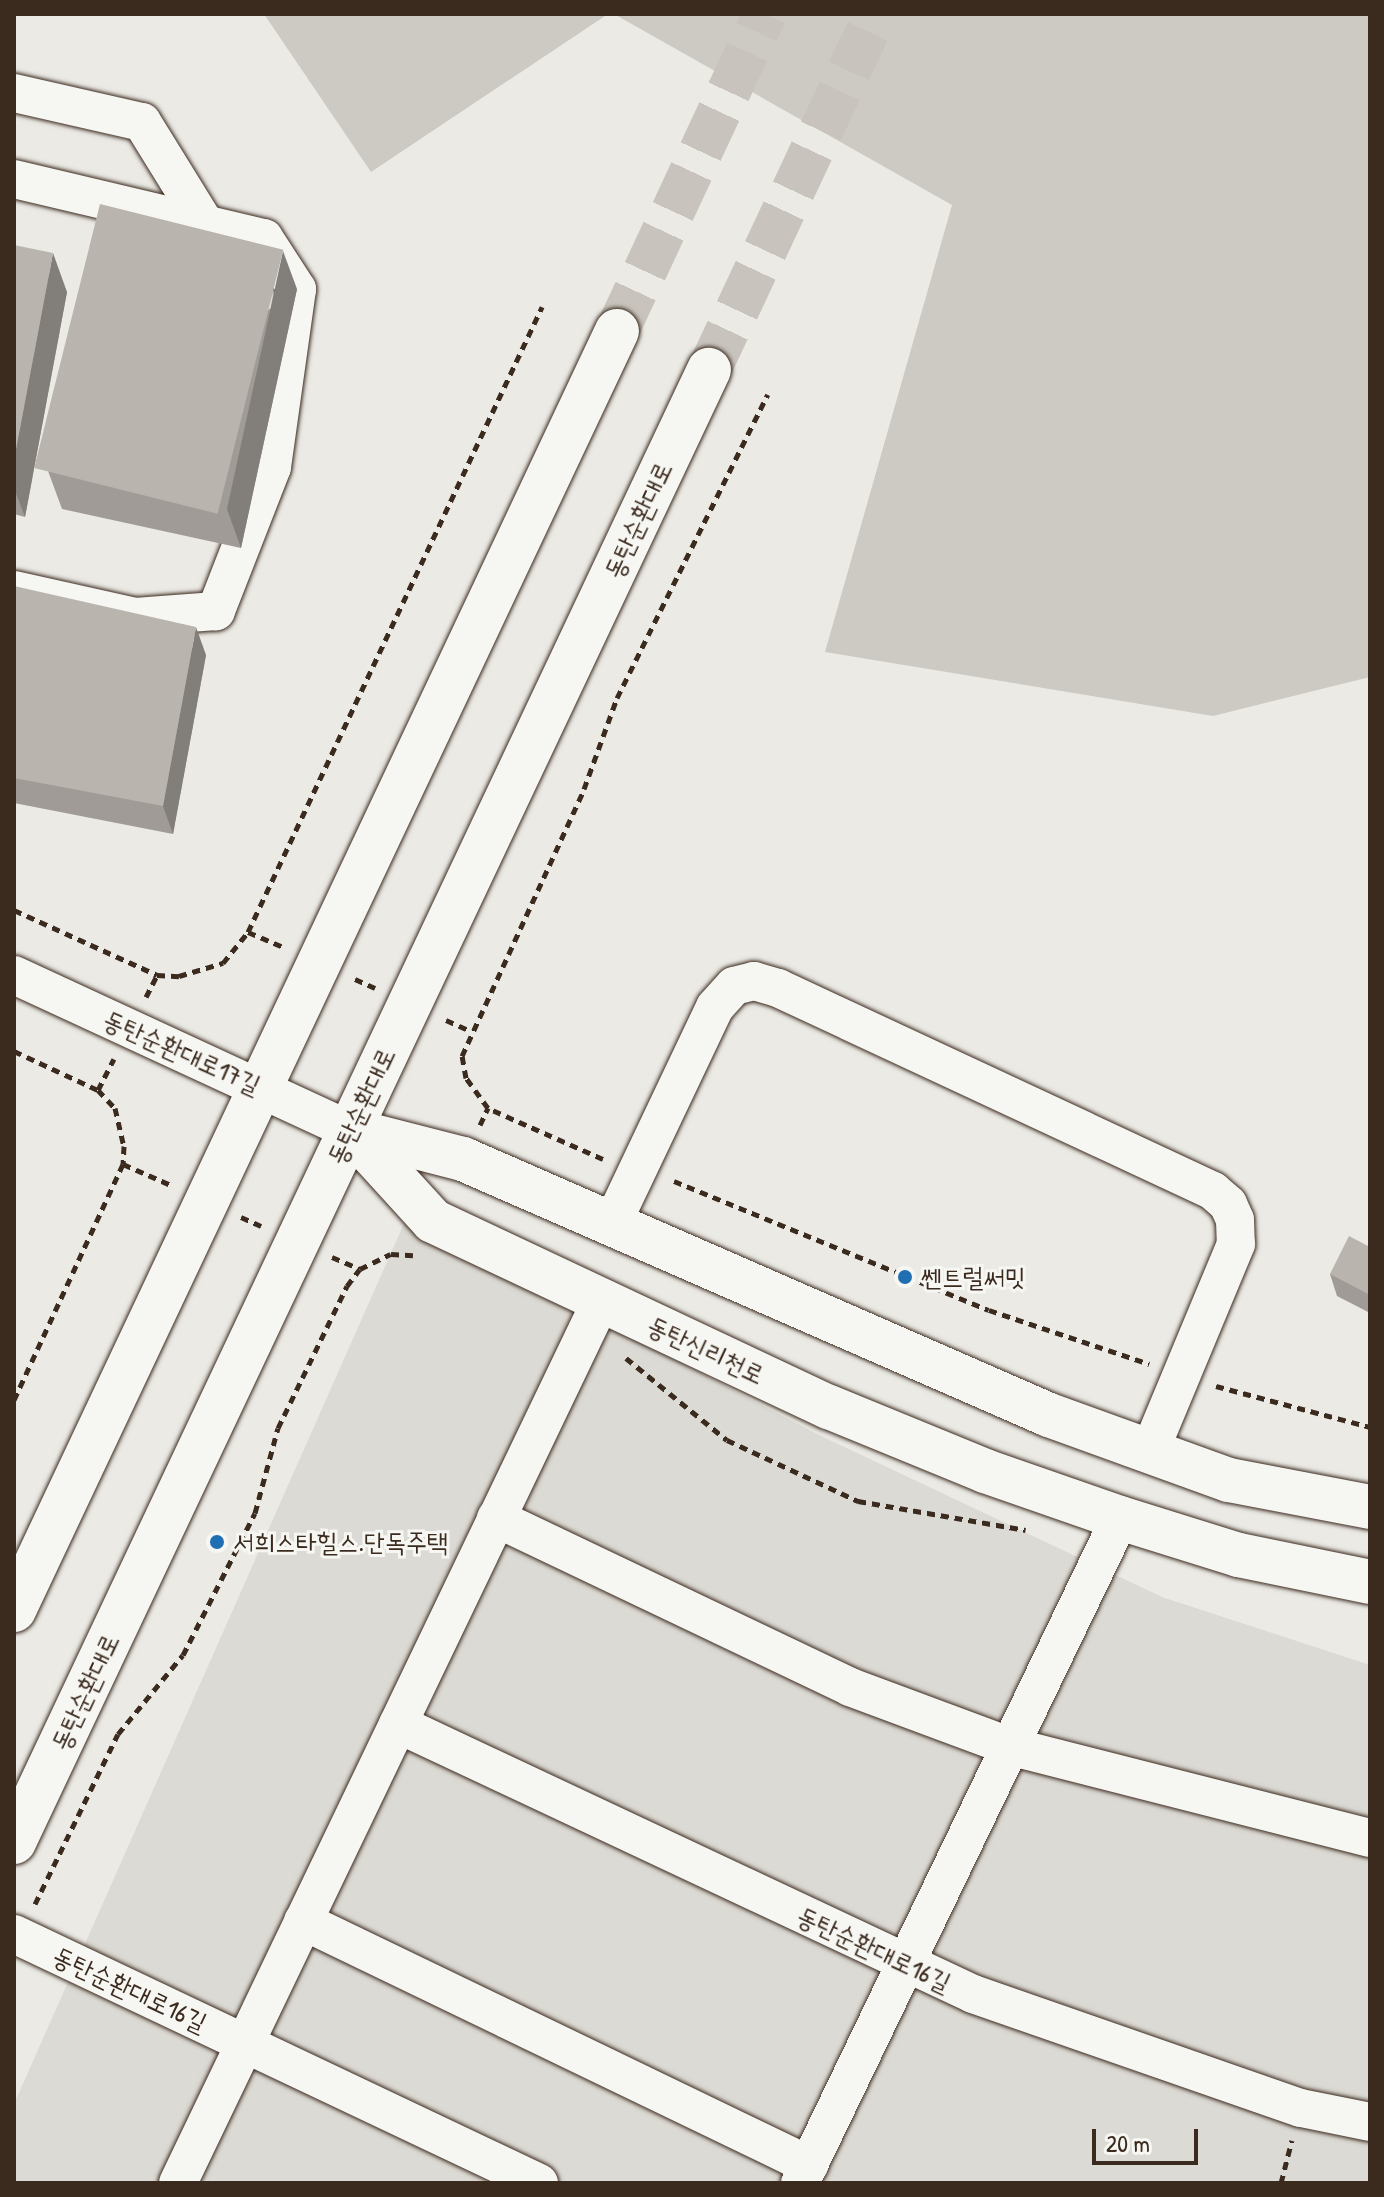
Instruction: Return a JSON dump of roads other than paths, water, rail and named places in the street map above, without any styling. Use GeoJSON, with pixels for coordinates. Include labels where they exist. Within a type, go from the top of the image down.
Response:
{"type":"FeatureCollection","features":[{"type":"Feature","properties":{"kind":"main road"},"geometry":{"type":"LineString","coordinates":[[14,1610],[617,331]]}},
{"type":"Feature","properties":{"kind":"main road","name":"동탄순환대로"},"geometry":{"type":"LineString","coordinates":[[14,1842],[709,370]]}},
{"type":"Feature","properties":{"kind":"main road"},"geometry":{"type":"LineString","coordinates":[[350,1130],[463,1159],[1005,1397],[1150,1451],[1229,1480],[1370,1507]]}},
{"type":"Feature","properties":{"kind":"main road","name":"동탄신리천로"},"geometry":{"type":"LineString","coordinates":[[350,1130],[433,1221],[829,1407],[985,1471],[1120,1518],[1239,1555],[1370,1582]]}},
{"type":"Feature","properties":{"kind":"street"},"geometry":{"type":"LineString","coordinates":[[14,93],[142,122],[205,224]]}},
{"type":"Feature","properties":{"kind":"street"},"geometry":{"type":"LineString","coordinates":[[14,179],[264,238],[297,289],[272,467],[216,611],[135,617],[14,590]]}},
{"type":"Feature","properties":{"kind":"street","name":"동탄순환대로17길"},"geometry":{"type":"LineString","coordinates":[[14,975],[261,1086],[350,1130]]}},
{"type":"Feature","properties":{"kind":"street"},"geometry":{"type":"LineString","coordinates":[[611,1226],[715,1007],[734,986],[754,981],[778,988],[1213,1191],[1228,1204],[1235,1220],[1236,1244],[1150,1451]]}},
{"type":"Feature","properties":{"kind":"street"},"geometry":{"type":"LineString","coordinates":[[178,2183],[601,1301]]}},
{"type":"Feature","properties":{"kind":"street"},"geometry":{"type":"LineString","coordinates":[[496,1518],[850,1687],[1009,1746],[1370,1838]]}},
{"type":"Feature","properties":{"kind":"street"},"geometry":{"type":"LineString","coordinates":[[303,1921],[804,2174],[1120,1518]]}},
{"type":"Feature","properties":{"kind":"street","name":"동탄순환대로16길"},"geometry":{"type":"LineString","coordinates":[[398,1724],[973,1994],[1301,2108],[1370,2122]]}},
{"type":"Feature","properties":{"kind":"street","name":"동탄순환대로16길"},"geometry":{"type":"LineString","coordinates":[[17,1936],[539,2183]]}},
{"type":"Feature","properties":{"kind":"tunnel"},"geometry":{"type":"LineString","coordinates":[[617,331],[765,14]]}},
{"type":"Feature","properties":{"kind":"tunnel"},"geometry":{"type":"LineString","coordinates":[[709,370],[876,14]]}},
{"type":"Feature","properties":{"kind":"place","name":"쎈트럴써밋"},"geometry":{"type":"Point","coordinates":[905,1277]}},
{"type":"Feature","properties":{"kind":"place","name":"서희스타힐스.단독주택"},"geometry":{"type":"Point","coordinates":[217,1542]}}]}
